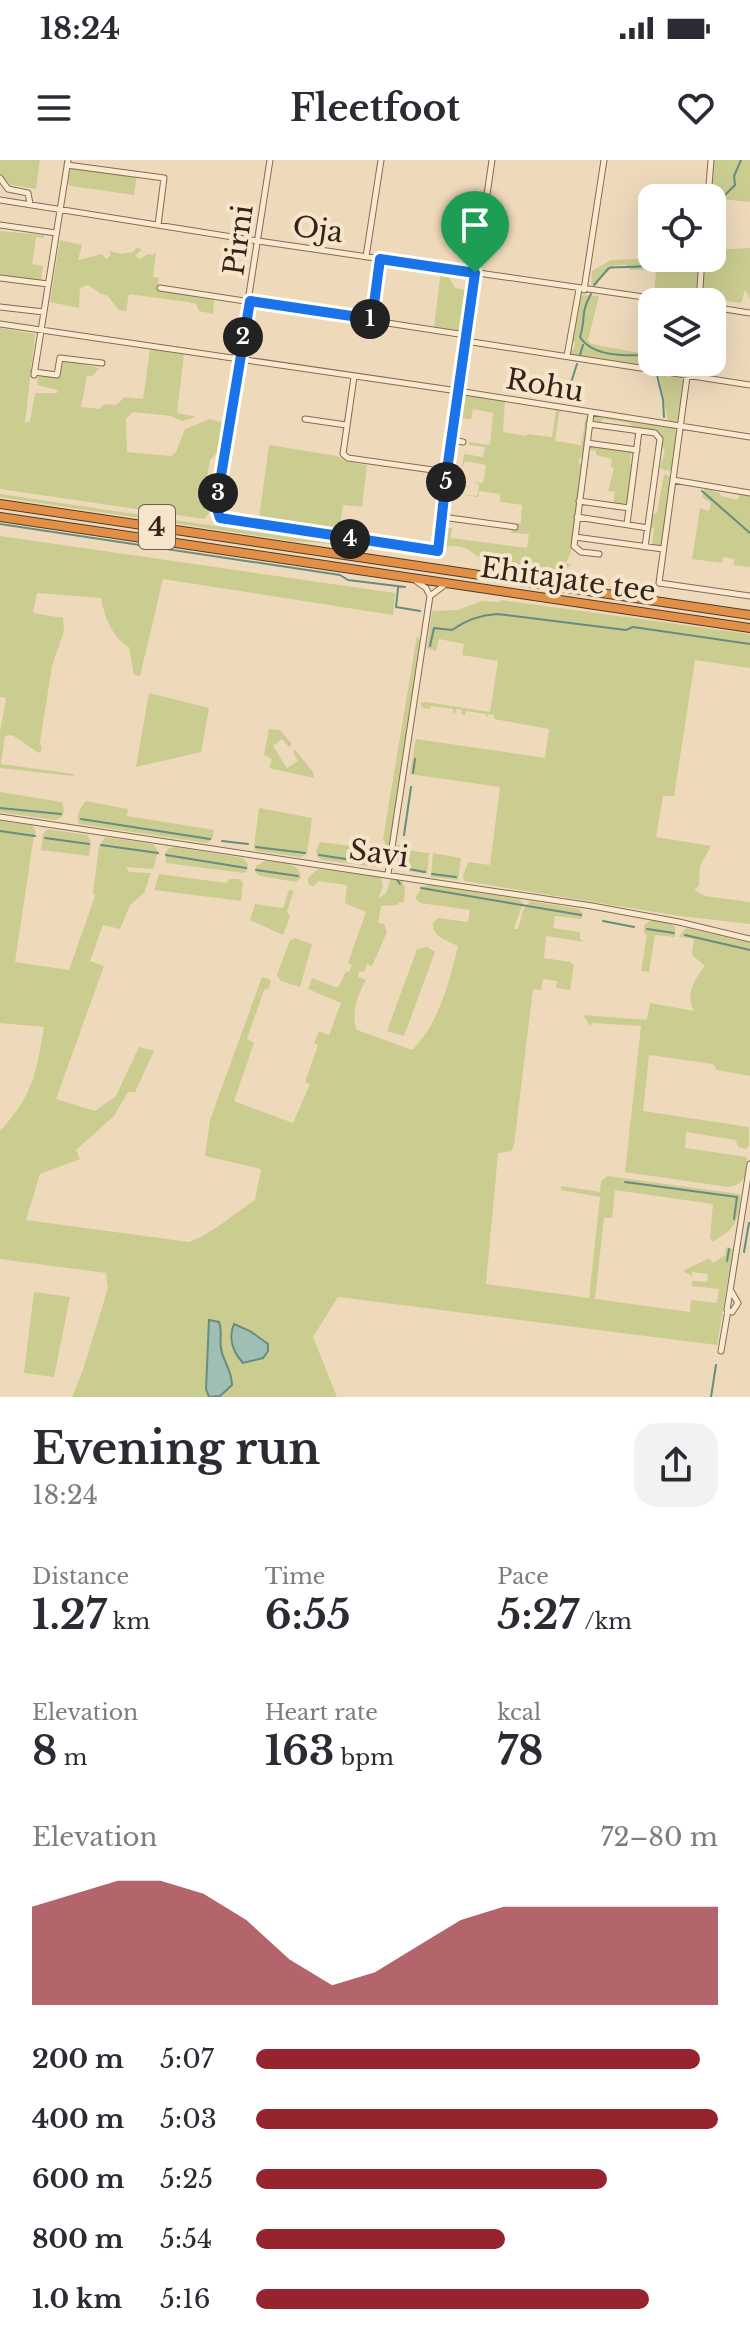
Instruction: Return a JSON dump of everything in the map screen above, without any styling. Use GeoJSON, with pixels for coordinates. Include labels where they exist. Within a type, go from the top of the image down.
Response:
{"type":"FeatureCollection","features":[{"type":"Feature","properties":{"kind":"highway","name":"Ehitajate tee"},"geometry":{"type":"LineString","coordinates":[[0,504],[750,615]]}},
{"type":"Feature","properties":{"kind":"highway","name":"Ehitajate tee"},"geometry":{"type":"LineString","coordinates":[[0,517],[750,628]]}},
{"type":"Feature","properties":{"kind":"street","name":"Pirni"},"geometry":{"type":"LineString","coordinates":[[270,160],[217,515],[231,521],[438,551],[442,517]]}},
{"type":"Feature","properties":{"kind":"street"},"geometry":{"type":"LineString","coordinates":[[366,257],[381,160]]}},
{"type":"Feature","properties":{"kind":"street"},"geometry":{"type":"LineString","coordinates":[[492,160],[442,517],[515,527]]}},
{"type":"Feature","properties":{"kind":"street"},"geometry":{"type":"LineString","coordinates":[[567,356],[604,160]]}},
{"type":"Feature","properties":{"kind":"street"},"geometry":{"type":"LineString","coordinates":[[709,184],[711,160]]}},
{"type":"Feature","properties":{"kind":"street"},"geometry":{"type":"LineString","coordinates":[[102,363],[60,358],[57,375],[34,374],[68,163],[164,178],[158,225]]}},
{"type":"Feature","properties":{"kind":"street"},"geometry":{"type":"LineString","coordinates":[[0,178],[8,189],[30,195],[30,204]]}},
{"type":"Feature","properties":{"kind":"street","name":"Oja"},"geometry":{"type":"LineString","coordinates":[[0,200],[638,297]]}},
{"type":"Feature","properties":{"kind":"street"},"geometry":{"type":"LineString","coordinates":[[0,225],[56,233]]}},
{"type":"Feature","properties":{"kind":"street"},"geometry":{"type":"LineString","coordinates":[[372,319],[380,259]]}},
{"type":"Feature","properties":{"kind":"street"},"geometry":{"type":"LineString","coordinates":[[0,278],[48,284]]}},
{"type":"Feature","properties":{"kind":"street"},"geometry":{"type":"LineString","coordinates":[[160,288],[372,319],[459,334],[472,342],[638,367]]}},
{"type":"Feature","properties":{"kind":"street"},"geometry":{"type":"LineString","coordinates":[[0,307],[44,312]]}},
{"type":"Feature","properties":{"kind":"street"},"geometry":{"type":"LineString","coordinates":[[726,309],[750,313]]}},
{"type":"Feature","properties":{"kind":"street","name":"Rohu"},"geometry":{"type":"LineString","coordinates":[[0,324],[750,437]]}},
{"type":"Feature","properties":{"kind":"street"},"geometry":{"type":"LineString","coordinates":[[687,376],[659,583],[750,596]]}},
{"type":"Feature","properties":{"kind":"street"},"geometry":{"type":"LineString","coordinates":[[693,376],[750,385]]}},
{"type":"Feature","properties":{"kind":"street"},"geometry":{"type":"LineString","coordinates":[[354,377],[342,449],[348,458],[447,472]]}},
{"type":"Feature","properties":{"kind":"street"},"geometry":{"type":"LineString","coordinates":[[591,414],[575,550],[599,554]]}},
{"type":"Feature","properties":{"kind":"street"},"geometry":{"type":"LineString","coordinates":[[305,419],[346,425]]}},
{"type":"Feature","properties":{"kind":"street"},"geometry":{"type":"LineString","coordinates":[[589,424],[655,433],[660,439],[645,547]]}},
{"type":"Feature","properties":{"kind":"street"},"geometry":{"type":"LineString","coordinates":[[627,524],[639,431]]}},
{"type":"Feature","properties":{"kind":"street"},"geometry":{"type":"LineString","coordinates":[[451,440],[463,442]]}},
{"type":"Feature","properties":{"kind":"street"},"geometry":{"type":"LineString","coordinates":[[587,443],[637,450]]}},
{"type":"Feature","properties":{"kind":"street"},"geometry":{"type":"LineString","coordinates":[[673,480],[750,493]]}},
{"type":"Feature","properties":{"kind":"street"},"geometry":{"type":"LineString","coordinates":[[579,501],[629,508]]}},
{"type":"Feature","properties":{"kind":"street"},"geometry":{"type":"LineString","coordinates":[[577,517],[648,528]]}},
{"type":"Feature","properties":{"kind":"street"},"geometry":{"type":"LineString","coordinates":[[575,537],[663,549]]}},
{"type":"Feature","properties":{"kind":"street"},"geometry":{"type":"LineString","coordinates":[[388,874],[430,596],[426,588],[412,578]]}},
{"type":"Feature","properties":{"kind":"street"},"geometry":{"type":"LineString","coordinates":[[430,596],[447,583]]}},
{"type":"Feature","properties":{"kind":"street","name":"Savi"},"geometry":{"type":"LineString","coordinates":[[0,817],[657,917],[750,939]]}},
{"type":"Feature","properties":{"kind":"street"},"geometry":{"type":"LineString","coordinates":[[721,1351],[750,1164]]}},
{"type":"Feature","properties":{"kind":"street"},"geometry":{"type":"LineString","coordinates":[[728,1310],[732,1312],[738,1307],[731,1291]]}},
{"type":"Feature","properties":{"kind":"green space"},"geometry":{"type":"Polygon","coordinates":[[[0,160],[40,160],[36,189],[7,184],[0,175],[0,160]]]}},
{"type":"Feature","properties":{"kind":"green space"},"geometry":{"type":"Polygon","coordinates":[[[714,160],[750,160],[750,202],[726,200],[726,184],[711,184],[714,160]]]}},
{"type":"Feature","properties":{"kind":"green space"},"geometry":{"type":"Polygon","coordinates":[[[73,167],[137,175],[134,195],[71,186],[68,184],[73,167]]]}},
{"type":"Feature","properties":{"kind":"green space"},"geometry":{"type":"Polygon","coordinates":[[[0,231],[44,235],[44,238],[36,237],[32,264],[43,266],[41,280],[0,276],[0,231]]]}},
{"type":"Feature","properties":{"kind":"green space"},"geometry":{"type":"Polygon","coordinates":[[[60,240],[82,245],[78,260],[102,254],[106,259],[111,255],[109,251],[122,254],[133,252],[136,248],[142,249],[135,256],[141,259],[156,252],[153,277],[159,278],[157,290],[214,299],[213,314],[199,311],[196,304],[188,302],[129,294],[126,311],[119,310],[107,295],[88,285],[80,288],[79,308],[50,302],[60,240]]]}},
{"type":"Feature","properties":{"kind":"green space"},"geometry":{"type":"Polygon","coordinates":[[[750,248],[750,299],[745,290],[741,303],[726,301],[726,288],[703,288],[704,272],[726,272],[726,249],[750,248]]]}},
{"type":"Feature","properties":{"kind":"green space"},"geometry":{"type":"Polygon","coordinates":[[[638,259],[638,270],[615,265],[600,278],[597,286],[591,284],[592,271],[611,260],[638,259]]]}},
{"type":"Feature","properties":{"kind":"green space"},"geometry":{"type":"Polygon","coordinates":[[[441,272],[449,277],[455,288],[469,291],[463,331],[434,327],[441,272]]]}},
{"type":"Feature","properties":{"kind":"green space"},"geometry":{"type":"Polygon","coordinates":[[[656,272],[698,272],[696,288],[655,288],[656,272]]]}},
{"type":"Feature","properties":{"kind":"green space"},"geometry":{"type":"Polygon","coordinates":[[[581,295],[599,296],[588,340],[591,344],[638,352],[638,366],[570,356],[575,343],[572,342],[581,295]]]}},
{"type":"Feature","properties":{"kind":"green space"},"geometry":{"type":"Polygon","coordinates":[[[0,328],[35,334],[25,423],[30,421],[35,393],[57,393],[58,390],[37,385],[38,376],[59,378],[64,360],[99,368],[93,376],[87,376],[81,407],[100,409],[104,404],[116,405],[125,397],[143,399],[150,349],[184,354],[177,413],[197,417],[182,421],[171,416],[133,412],[126,419],[127,452],[171,456],[176,452],[185,429],[210,419],[224,423],[220,450],[210,460],[206,485],[210,512],[204,519],[0,489],[0,328]]]}},
{"type":"Feature","properties":{"kind":"green space"},"geometry":{"type":"Polygon","coordinates":[[[659,376],[684,379],[677,423],[669,422],[659,376]]]}},
{"type":"Feature","properties":{"kind":"green space"},"geometry":{"type":"Polygon","coordinates":[[[465,395],[505,401],[503,432],[552,437],[556,409],[562,412],[559,413],[555,441],[581,445],[588,415],[584,453],[578,462],[582,465],[571,551],[566,563],[571,565],[559,574],[497,565],[465,548],[443,547],[441,544],[445,528],[452,528],[451,538],[527,548],[529,534],[511,533],[512,529],[518,530],[518,523],[521,523],[522,505],[500,502],[500,494],[479,491],[478,497],[449,493],[449,488],[456,489],[458,494],[477,496],[479,485],[474,482],[483,483],[486,465],[465,461],[462,468],[464,454],[483,457],[485,447],[469,445],[469,442],[490,445],[493,413],[473,409],[471,419],[458,418],[460,398],[465,395]]]}},
{"type":"Feature","properties":{"kind":"green space"},"geometry":{"type":"Polygon","coordinates":[[[596,416],[674,428],[678,433],[673,471],[660,467],[665,450],[661,446],[661,437],[633,428],[630,423],[603,419],[594,423],[596,416]]]}},
{"type":"Feature","properties":{"kind":"green space"},"geometry":{"type":"Polygon","coordinates":[[[269,445],[337,456],[347,462],[367,465],[362,507],[343,505],[339,532],[259,519],[269,445]]]}},
{"type":"Feature","properties":{"kind":"green space"},"geometry":{"type":"Polygon","coordinates":[[[589,445],[635,451],[631,453],[630,464],[633,464],[627,506],[613,505],[615,492],[608,491],[614,468],[611,467],[612,459],[596,455],[589,445]]]}},
{"type":"Feature","properties":{"kind":"green space"},"geometry":{"type":"Polygon","coordinates":[[[664,474],[672,477],[662,543],[652,545],[654,528],[649,527],[651,515],[657,513],[664,474]]]}},
{"type":"Feature","properties":{"kind":"green space"},"geometry":{"type":"Polygon","coordinates":[[[705,488],[737,500],[740,495],[750,496],[750,567],[733,565],[735,559],[723,557],[722,563],[692,559],[700,508],[709,511],[711,503],[702,497],[705,488]]]}},
{"type":"Feature","properties":{"kind":"green space"},"geometry":{"type":"Polygon","coordinates":[[[0,494],[335,544],[292,541],[0,497],[0,494]]]}},
{"type":"Feature","properties":{"kind":"green space"},"geometry":{"type":"Polygon","coordinates":[[[0,536],[395,593],[393,615],[163,579],[140,676],[134,675],[129,647],[113,632],[101,598],[37,593],[33,613],[63,618],[64,631],[52,666],[40,742],[42,750],[39,753],[12,735],[5,736],[1,764],[74,774],[0,768],[0,732],[6,698],[0,697],[0,536]]]}},
{"type":"Feature","properties":{"kind":"green space"},"geometry":{"type":"Polygon","coordinates":[[[501,600],[750,634],[750,668],[695,660],[674,796],[663,796],[656,837],[711,846],[700,866],[699,885],[694,890],[705,896],[750,902],[750,924],[680,916],[464,881],[468,862],[490,865],[500,787],[410,774],[416,739],[545,758],[549,729],[494,719],[494,715],[489,714],[486,718],[486,714],[466,711],[462,715],[462,710],[456,709],[455,714],[453,709],[423,708],[420,703],[490,712],[498,661],[462,655],[464,644],[439,639],[436,651],[427,648],[432,611],[458,610],[482,601],[501,600]]]}},
{"type":"Feature","properties":{"kind":"green space"},"geometry":{"type":"Polygon","coordinates":[[[417,636],[420,641],[388,857],[375,867],[322,860],[316,851],[320,842],[384,850],[383,839],[417,636]]]}},
{"type":"Feature","properties":{"kind":"green space"},"geometry":{"type":"Polygon","coordinates":[[[149,693],[209,708],[201,752],[136,767],[149,693]]]}},
{"type":"Feature","properties":{"kind":"green space"},"geometry":{"type":"Polygon","coordinates":[[[269,729],[280,730],[292,744],[289,747],[282,739],[273,746],[287,768],[298,761],[293,752],[295,750],[313,772],[314,778],[269,768],[272,759],[264,755],[269,729]]]}},
{"type":"Feature","properties":{"kind":"green space"},"geometry":{"type":"Polygon","coordinates":[[[0,792],[62,802],[62,817],[55,820],[0,812],[0,792]]]}},
{"type":"Feature","properties":{"kind":"green space"},"geometry":{"type":"Polygon","coordinates":[[[86,801],[128,809],[127,816],[214,830],[213,838],[207,843],[79,824],[79,812],[86,801]]]}},
{"type":"Feature","properties":{"kind":"green space"},"geometry":{"type":"Polygon","coordinates":[[[259,808],[312,818],[307,854],[301,857],[256,851],[259,808]]]}},
{"type":"Feature","properties":{"kind":"green space"},"geometry":{"type":"Polygon","coordinates":[[[0,821],[32,825],[36,832],[15,962],[69,970],[95,896],[99,847],[105,837],[153,844],[158,851],[153,869],[126,867],[129,872],[151,873],[144,893],[130,905],[120,929],[103,925],[90,961],[104,966],[56,1099],[95,1111],[116,1096],[139,1047],[154,1051],[135,1092],[128,1092],[114,1116],[76,1150],[80,1159],[40,1174],[26,1220],[189,1242],[255,1200],[261,1169],[205,1156],[210,1120],[262,977],[271,980],[269,988],[264,990],[247,1039],[254,1043],[234,1101],[293,1123],[310,1084],[305,1082],[318,1045],[314,1043],[319,1031],[329,1035],[341,1003],[308,989],[312,978],[338,988],[352,965],[348,963],[366,912],[345,903],[347,885],[318,881],[314,886],[309,885],[308,878],[318,869],[381,877],[383,886],[378,899],[386,893],[391,878],[402,881],[404,902],[381,906],[378,923],[384,924],[387,932],[372,966],[367,964],[364,972],[359,971],[358,977],[366,980],[354,1018],[357,1030],[412,1050],[436,1016],[458,946],[438,935],[433,923],[438,918],[468,922],[470,910],[420,903],[415,898],[423,886],[519,899],[523,903],[514,929],[518,929],[523,910],[530,901],[579,909],[583,914],[581,919],[555,916],[553,928],[580,932],[580,939],[584,942],[546,936],[544,958],[574,965],[570,990],[556,988],[557,981],[543,979],[541,990],[533,989],[514,1145],[511,1151],[498,1153],[486,1284],[589,1298],[600,1197],[561,1190],[561,1186],[600,1192],[601,1181],[607,1176],[739,1194],[740,1206],[734,1224],[712,1242],[713,1204],[615,1190],[612,1218],[604,1218],[595,1299],[690,1312],[691,1300],[717,1303],[719,1289],[692,1286],[692,1281],[707,1282],[708,1274],[692,1272],[692,1276],[683,1271],[709,1258],[713,1263],[725,1255],[726,1247],[733,1249],[717,1345],[338,1297],[313,1337],[337,1397],[72,1397],[108,1288],[106,1273],[0,1259],[0,1131],[26,1095],[44,1027],[0,1023],[0,821]]]}},
{"type":"Feature","properties":{"kind":"green space"},"geometry":{"type":"Polygon","coordinates":[[[48,829],[87,835],[91,842],[89,856],[41,850],[43,834],[48,829]]]}},
{"type":"Feature","properties":{"kind":"green space"},"geometry":{"type":"Polygon","coordinates":[[[397,845],[406,846],[406,850],[429,853],[427,874],[397,869],[394,863],[397,845]]]}},
{"type":"Feature","properties":{"kind":"green space"},"geometry":{"type":"Polygon","coordinates":[[[169,848],[243,858],[248,865],[247,871],[166,863],[165,853],[169,848]]]}},
{"type":"Feature","properties":{"kind":"green space"},"geometry":{"type":"Polygon","coordinates":[[[433,853],[461,858],[458,880],[431,877],[433,853]]]}},
{"type":"Feature","properties":{"kind":"green space"},"geometry":{"type":"Polygon","coordinates":[[[265,861],[293,865],[301,878],[296,882],[260,876],[255,872],[256,866],[265,861]]]}},
{"type":"Feature","properties":{"kind":"green space"},"geometry":{"type":"Polygon","coordinates":[[[159,874],[226,883],[230,879],[239,879],[243,883],[241,901],[154,890],[159,874]]]}},
{"type":"Feature","properties":{"kind":"green space"},"geometry":{"type":"Polygon","coordinates":[[[289,890],[294,891],[287,911],[290,917],[283,935],[250,920],[255,904],[283,908],[289,890]]]}},
{"type":"Feature","properties":{"kind":"green space"},"geometry":{"type":"Polygon","coordinates":[[[652,920],[672,924],[675,937],[655,935],[649,972],[641,971],[647,935],[644,925],[652,920]]]}},
{"type":"Feature","properties":{"kind":"green space"},"geometry":{"type":"Polygon","coordinates":[[[686,928],[750,943],[750,1076],[717,1070],[713,1064],[649,1055],[643,1111],[749,1127],[749,1145],[746,1149],[738,1147],[736,1140],[686,1132],[685,1148],[747,1157],[742,1181],[728,1187],[625,1172],[641,1026],[591,1023],[591,1027],[583,1015],[647,1020],[650,1003],[694,1011],[690,999],[692,988],[705,966],[692,955],[694,939],[679,937],[686,928]]]}},
{"type":"Feature","properties":{"kind":"green space"},"geometry":{"type":"Polygon","coordinates":[[[295,938],[312,944],[300,987],[281,981],[277,975],[290,940],[295,938]]]}},
{"type":"Feature","properties":{"kind":"green space"},"geometry":{"type":"Polygon","coordinates":[[[427,947],[435,952],[404,1036],[387,1031],[417,949],[427,947]]]}},
{"type":"Feature","properties":{"kind":"green space"},"geometry":{"type":"Polygon","coordinates":[[[34,1292],[70,1297],[54,1377],[24,1373],[34,1292]]]}},
{"type":"Feature","properties":{"kind":"shaded area"},"geometry":{"type":"Polygon","coordinates":[[[209,1320],[219,1322],[221,1348],[232,1385],[220,1396],[209,1397],[206,1389],[209,1320]]]}},
{"type":"Feature","properties":{"kind":"shaded area"},"geometry":{"type":"Polygon","coordinates":[[[234,1324],[268,1344],[263,1358],[243,1363],[232,1345],[234,1324]]]}},
{"type":"Feature","properties":{"kind":"waterway"},"geometry":{"type":"LineString","coordinates":[[726,194],[735,185],[734,176],[741,160]]}},
{"type":"Feature","properties":{"kind":"waterway"},"geometry":{"type":"LineString","coordinates":[[594,285],[609,268],[638,266]]}},
{"type":"Feature","properties":{"kind":"waterway"},"geometry":{"type":"LineString","coordinates":[[591,294],[585,306],[580,337],[600,351],[638,355]]}},
{"type":"Feature","properties":{"kind":"waterway"},"geometry":{"type":"LineString","coordinates":[[580,355],[583,345]]}},
{"type":"Feature","properties":{"kind":"waterway"},"geometry":{"type":"LineString","coordinates":[[566,398],[577,364]]}},
{"type":"Feature","properties":{"kind":"waterway"},"geometry":{"type":"LineString","coordinates":[[657,376],[664,417]]}},
{"type":"Feature","properties":{"kind":"waterway"},"geometry":{"type":"LineString","coordinates":[[702,491],[750,533]]}},
{"type":"Feature","properties":{"kind":"waterway"},"geometry":{"type":"LineString","coordinates":[[0,524],[405,587]]}},
{"type":"Feature","properties":{"kind":"waterway"},"geometry":{"type":"LineString","coordinates":[[398,588],[396,607],[420,611]]}},
{"type":"Feature","properties":{"kind":"waterway"},"geometry":{"type":"LineString","coordinates":[[430,646],[434,628],[452,630],[473,619],[497,614],[626,630],[633,627],[750,644]]}},
{"type":"Feature","properties":{"kind":"waterway"},"geometry":{"type":"LineString","coordinates":[[413,773],[415,759]]}},
{"type":"Feature","properties":{"kind":"waterway"},"geometry":{"type":"LineString","coordinates":[[404,835],[411,787]]}},
{"type":"Feature","properties":{"kind":"waterway"},"geometry":{"type":"LineString","coordinates":[[0,808],[61,814]]}},
{"type":"Feature","properties":{"kind":"waterway"},"geometry":{"type":"LineString","coordinates":[[81,819],[210,839]]}},
{"type":"Feature","properties":{"kind":"waterway"},"geometry":{"type":"LineString","coordinates":[[0,831],[35,836]]}},
{"type":"Feature","properties":{"kind":"waterway"},"geometry":{"type":"LineString","coordinates":[[45,838],[89,844]]}},
{"type":"Feature","properties":{"kind":"waterway"},"geometry":{"type":"LineString","coordinates":[[222,841],[248,844]]}},
{"type":"Feature","properties":{"kind":"waterway"},"geometry":{"type":"LineString","coordinates":[[101,845],[158,853]]}},
{"type":"Feature","properties":{"kind":"waterway"},"geometry":{"type":"LineString","coordinates":[[256,847],[305,853]]}},
{"type":"Feature","properties":{"kind":"waterway"},"geometry":{"type":"LineString","coordinates":[[401,848],[399,859],[402,866]]}},
{"type":"Feature","properties":{"kind":"waterway"},"geometry":{"type":"LineString","coordinates":[[166,855],[246,868]]}},
{"type":"Feature","properties":{"kind":"waterway"},"geometry":{"type":"LineString","coordinates":[[319,855],[379,864]]}},
{"type":"Feature","properties":{"kind":"waterway"},"geometry":{"type":"LineString","coordinates":[[398,867],[425,872]]}},
{"type":"Feature","properties":{"kind":"waterway"},"geometry":{"type":"LineString","coordinates":[[256,870],[298,876]]}},
{"type":"Feature","properties":{"kind":"waterway"},"geometry":{"type":"LineString","coordinates":[[432,874],[456,877]]}},
{"type":"Feature","properties":{"kind":"waterway"},"geometry":{"type":"LineString","coordinates":[[397,880],[400,884]]}},
{"type":"Feature","properties":{"kind":"waterway"},"geometry":{"type":"LineString","coordinates":[[421,888],[581,915]]}},
{"type":"Feature","properties":{"kind":"waterway"},"geometry":{"type":"LineString","coordinates":[[603,921],[634,927]]}},
{"type":"Feature","properties":{"kind":"waterway"},"geometry":{"type":"LineString","coordinates":[[647,929],[674,933]]}},
{"type":"Feature","properties":{"kind":"waterway"},"geometry":{"type":"LineString","coordinates":[[685,935],[750,950]]}},
{"type":"Feature","properties":{"kind":"waterway"},"geometry":{"type":"LineString","coordinates":[[625,1182],[737,1197],[734,1219]]}},
{"type":"Feature","properties":{"kind":"waterway"},"geometry":{"type":"LineString","coordinates":[[744,1252],[749,1223]]}},
{"type":"Feature","properties":{"kind":"waterway"},"geometry":{"type":"LineString","coordinates":[[727,1261],[729,1249]]}},
{"type":"Feature","properties":{"kind":"waterway"},"geometry":{"type":"LineString","coordinates":[[711,1397],[716,1365]]}},
{"type":"Feature","properties":{"kind":"route"},"geometry":{"type":"LineString","coordinates":[[380,259],[475,273],[438,551],[224,520],[217,515],[250,301],[372,319],[380,259]]}}]}
